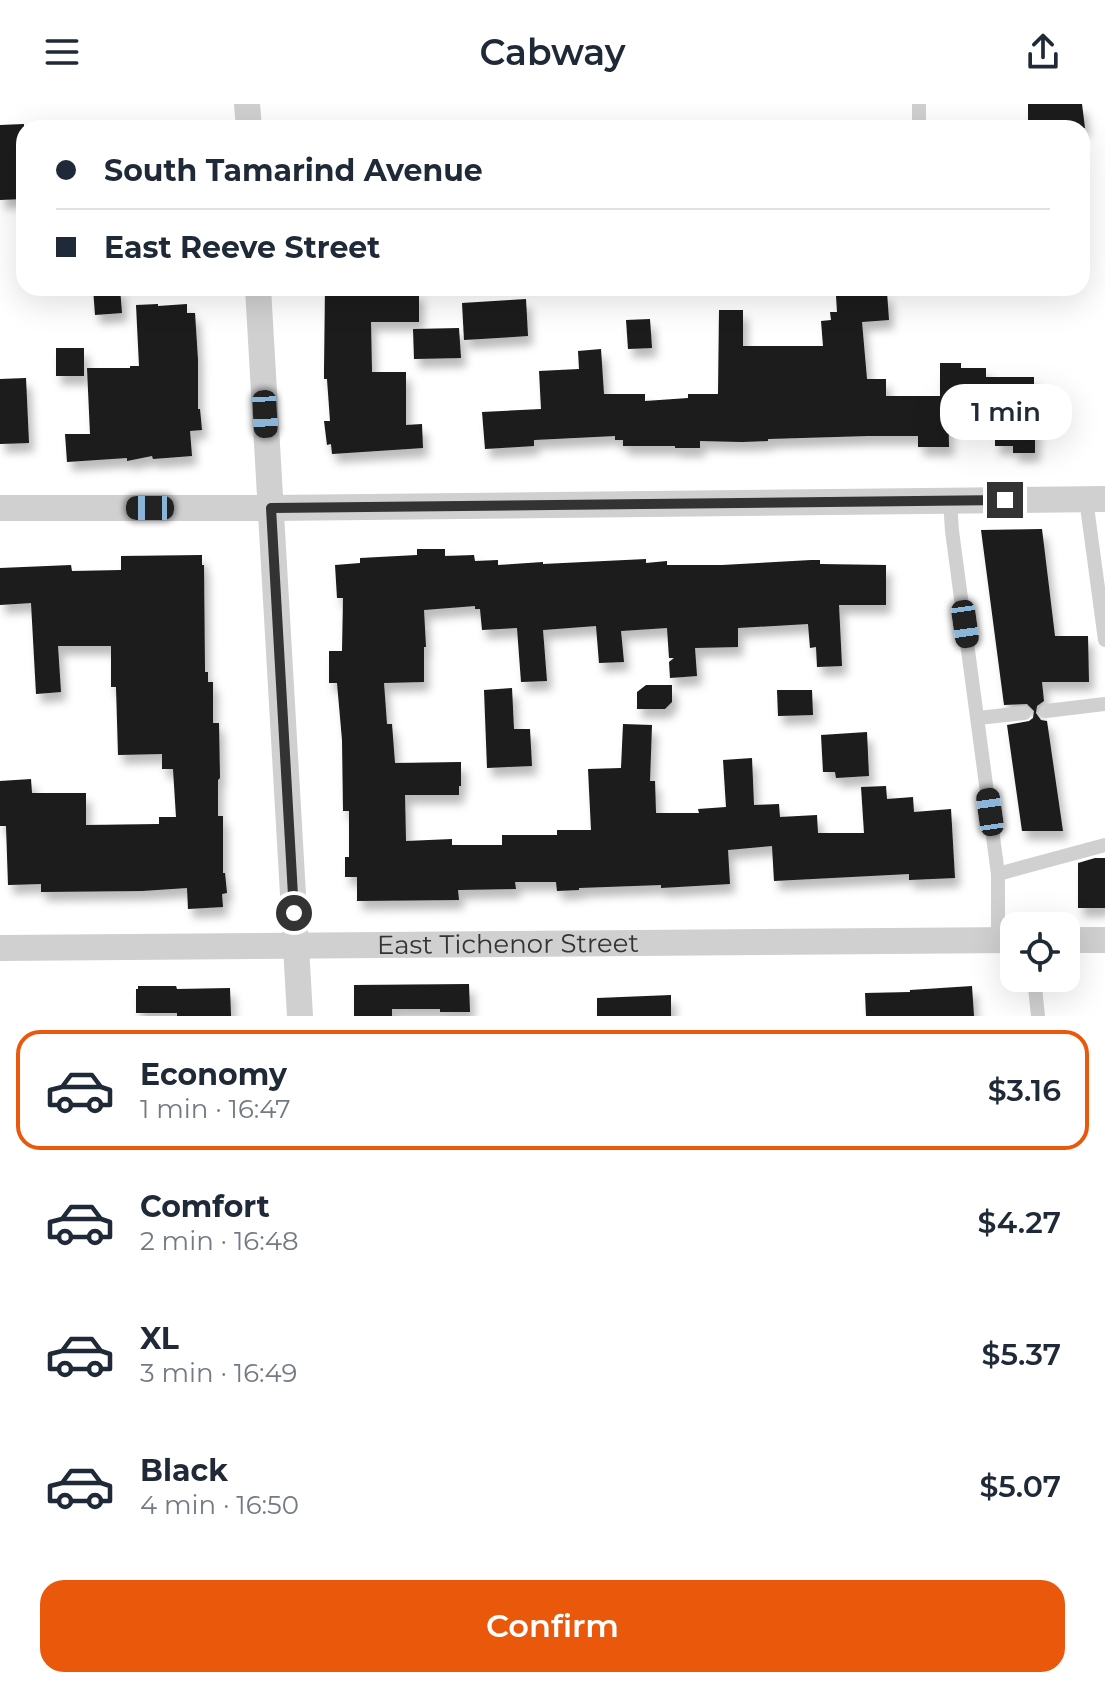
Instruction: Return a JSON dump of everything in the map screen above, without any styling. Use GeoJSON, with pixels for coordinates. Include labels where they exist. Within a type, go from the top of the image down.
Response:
{"type":"FeatureCollection","features":[{"type":"Feature","properties":{"kind":"street"},"geometry":{"type":"LineString","coordinates":[[258,296],[300,1016]]}},
{"type":"Feature","properties":{"kind":"street"},"geometry":{"type":"LineString","coordinates":[[0,508],[1096,499]]}},
{"type":"Feature","properties":{"kind":"street","name":"East Tichenor Street"},"geometry":{"type":"LineString","coordinates":[[0,948],[1000,940]]}},
{"type":"Feature","properties":{"kind":"street"},"geometry":{"type":"LineString","coordinates":[[1080,940],[1105,940]]}},
{"type":"Feature","properties":{"kind":"lane"},"geometry":{"type":"LineString","coordinates":[[1096,499],[1105,640]]}},
{"type":"Feature","properties":{"kind":"lane"},"geometry":{"type":"LineString","coordinates":[[950,500],[1003,912]]}},
{"type":"Feature","properties":{"kind":"lane"},"geometry":{"type":"LineString","coordinates":[[1046,711],[1105,704]]}},
{"type":"Feature","properties":{"kind":"lane"},"geometry":{"type":"LineString","coordinates":[[978,718],[1024,713]]}},
{"type":"Feature","properties":{"kind":"lane"},"geometry":{"type":"LineString","coordinates":[[998,874],[1105,845]]}},
{"type":"Feature","properties":{"kind":"lane"},"geometry":{"type":"LineString","coordinates":[[1035,992],[1038,1016]]}},
{"type":"Feature","properties":{"kind":"building"},"geometry":{"type":"Polygon","coordinates":[[[1028,104],[1082,104],[1084,120],[1028,120],[1028,104]]]}},
{"type":"Feature","properties":{"kind":"building"},"geometry":{"type":"Polygon","coordinates":[[[16,124],[16,199],[0,200],[0,125],[16,124]]]}},
{"type":"Feature","properties":{"kind":"building"},"geometry":{"type":"Polygon","coordinates":[[[94,296],[121,296],[122,313],[95,315],[94,296]]]}},
{"type":"Feature","properties":{"kind":"building"},"geometry":{"type":"Polygon","coordinates":[[[325,296],[419,296],[419,322],[371,322],[372,372],[406,372],[406,425],[422,424],[423,448],[332,454],[331,444],[327,445],[324,421],[330,421],[327,379],[324,379],[325,296]]]}},
{"type":"Feature","properties":{"kind":"building"},"geometry":{"type":"Polygon","coordinates":[[[836,296],[887,296],[889,320],[862,322],[867,379],[886,379],[886,396],[940,396],[940,363],[961,363],[961,368],[986,368],[986,377],[1034,377],[1035,453],[1013,453],[1013,446],[995,446],[995,401],[948,401],[949,447],[918,447],[918,436],[868,436],[700,441],[700,448],[675,448],[623,446],[623,440],[615,440],[615,436],[534,440],[534,446],[485,449],[482,412],[541,409],[539,371],[579,369],[578,351],[601,349],[604,394],[645,394],[645,401],[688,398],[688,394],[718,394],[719,310],[743,310],[743,346],[823,346],[821,321],[831,320],[830,312],[837,312],[836,296]]]}},
{"type":"Feature","properties":{"kind":"building"},"geometry":{"type":"Polygon","coordinates":[[[526,299],[528,336],[464,340],[462,303],[526,299]]]}},
{"type":"Feature","properties":{"kind":"building"},"geometry":{"type":"Polygon","coordinates":[[[187,304],[187,313],[195,313],[198,409],[202,430],[190,431],[192,456],[67,462],[65,434],[90,434],[87,368],[139,366],[136,305],[187,304]]]}},
{"type":"Feature","properties":{"kind":"building"},"geometry":{"type":"Polygon","coordinates":[[[650,319],[652,348],[628,349],[626,320],[650,319]]]}},
{"type":"Feature","properties":{"kind":"building"},"geometry":{"type":"Polygon","coordinates":[[[459,328],[461,358],[414,359],[413,329],[459,328]]]}},
{"type":"Feature","properties":{"kind":"building"},"geometry":{"type":"Polygon","coordinates":[[[56,348],[84,348],[84,376],[56,376],[56,348]]]}},
{"type":"Feature","properties":{"kind":"building"},"geometry":{"type":"Polygon","coordinates":[[[26,378],[29,443],[0,444],[0,379],[26,378]]]}},
{"type":"Feature","properties":{"kind":"building"},"geometry":{"type":"Polygon","coordinates":[[[1042,529],[1055,636],[1088,636],[1089,682],[1042,682],[1044,701],[1037,706],[1036,713],[1041,720],[1047,721],[1063,831],[1022,831],[1007,725],[1029,721],[1034,711],[1027,704],[1004,705],[981,530],[1042,529]]]}},
{"type":"Feature","properties":{"kind":"building"},"geometry":{"type":"Polygon","coordinates":[[[417,549],[445,549],[445,556],[474,555],[475,561],[498,560],[498,565],[646,559],[646,563],[667,561],[667,565],[820,560],[820,564],[886,565],[886,605],[839,605],[842,666],[817,667],[816,647],[810,648],[808,624],[738,628],[738,647],[695,648],[697,676],[670,678],[669,662],[674,658],[669,658],[667,628],[621,631],[624,662],[599,663],[596,626],[543,630],[547,681],[521,682],[517,628],[482,630],[480,609],[475,609],[475,606],[424,610],[424,682],[384,683],[387,724],[392,724],[395,763],[461,762],[461,786],[459,795],[405,795],[406,841],[452,839],[452,845],[502,845],[502,835],[557,835],[557,830],[591,830],[588,769],[621,768],[623,724],[652,725],[650,781],[655,781],[656,813],[699,813],[698,809],[726,807],[723,760],[752,758],[754,805],[779,804],[780,817],[817,815],[818,833],[864,833],[861,787],[886,786],[887,799],[913,797],[914,812],[951,809],[955,878],[909,880],[909,874],[774,881],[772,846],[728,850],[730,884],[557,891],[556,882],[515,882],[516,889],[458,890],[459,900],[357,901],[357,877],[345,877],[345,857],[349,857],[349,811],[343,811],[337,683],[329,683],[329,651],[342,651],[343,598],[337,598],[335,565],[360,563],[360,558],[417,555],[417,549]]]}},
{"type":"Feature","properties":{"kind":"building"},"geometry":{"type":"Polygon","coordinates":[[[202,555],[205,672],[208,672],[208,682],[213,682],[213,723],[219,723],[218,816],[223,816],[223,873],[227,893],[222,894],[223,907],[188,909],[187,888],[41,892],[41,884],[8,885],[6,826],[0,826],[0,781],[31,779],[32,793],[86,793],[86,825],[159,824],[159,817],[176,817],[173,769],[162,769],[162,754],[118,755],[116,687],[111,687],[111,646],[58,646],[61,692],[36,694],[31,603],[0,605],[0,568],[71,565],[72,571],[121,570],[121,556],[202,555]]]}},
{"type":"Feature","properties":{"kind":"building"},"geometry":{"type":"Polygon","coordinates":[[[646,685],[672,685],[672,702],[665,709],[637,709],[637,692],[646,685]]]}},
{"type":"Feature","properties":{"kind":"building"},"geometry":{"type":"Polygon","coordinates":[[[512,688],[514,729],[530,729],[532,766],[487,768],[484,690],[512,688]]]}},
{"type":"Feature","properties":{"kind":"building"},"geometry":{"type":"Polygon","coordinates":[[[777,690],[812,690],[813,715],[778,716],[777,690]]]}},
{"type":"Feature","properties":{"kind":"building"},"geometry":{"type":"Polygon","coordinates":[[[867,732],[869,776],[836,778],[835,772],[823,772],[821,735],[867,732]]]}},
{"type":"Feature","properties":{"kind":"building"},"geometry":{"type":"Polygon","coordinates":[[[1105,858],[1105,908],[1078,908],[1078,863],[1105,858]]]}},
{"type":"Feature","properties":{"kind":"building"},"geometry":{"type":"Polygon","coordinates":[[[469,984],[470,1012],[392,1009],[392,1016],[354,1016],[354,985],[469,984]]]}},
{"type":"Feature","properties":{"kind":"building"},"geometry":{"type":"Polygon","coordinates":[[[138,986],[230,988],[231,1016],[136,1013],[138,986]]]}},
{"type":"Feature","properties":{"kind":"building"},"geometry":{"type":"Polygon","coordinates":[[[972,986],[974,1016],[866,1016],[865,993],[972,986]]]}},
{"type":"Feature","properties":{"kind":"building"},"geometry":{"type":"Polygon","coordinates":[[[671,995],[671,1016],[597,1016],[597,998],[671,995]]]}},
{"type":"Feature","properties":{"kind":"route"},"geometry":{"type":"LineString","coordinates":[[294,913],[271,508],[1005,500]]}}]}
